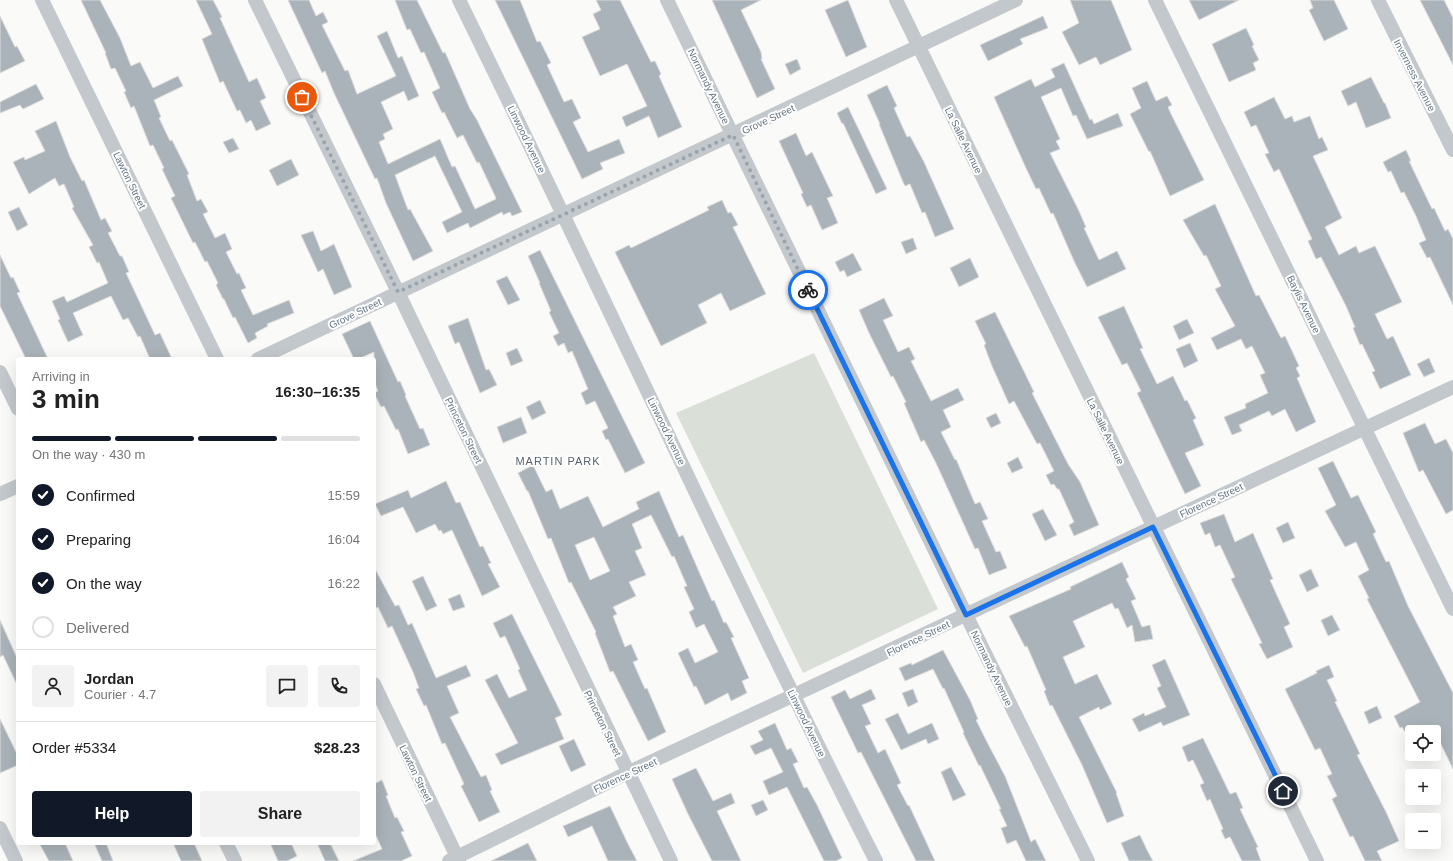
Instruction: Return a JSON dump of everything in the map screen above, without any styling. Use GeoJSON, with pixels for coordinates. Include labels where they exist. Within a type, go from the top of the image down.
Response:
{"type":"FeatureCollection","features":[{"type":"Feature","properties":{"kind":"street","name":"Lawton Street"},"geometry":{"type":"LineString","coordinates":[[42,0],[217,357]]}},
{"type":"Feature","properties":{"kind":"street","name":"Princeton Street"},"geometry":{"type":"LineString","coordinates":[[255,0],[398,292],[627,773],[671,861]]}},
{"type":"Feature","properties":{"kind":"street","name":"Linwood Avenue"},"geometry":{"type":"LineString","coordinates":[[459,0],[564,214],[793,696],[876,861]]}},
{"type":"Feature","properties":{"kind":"street","name":"Normandy Avenue"},"geometry":{"type":"LineString","coordinates":[[668,0],[966,615],[1088,861]]}},
{"type":"Feature","properties":{"kind":"street","name":"La Salle Avenue"},"geometry":{"type":"LineString","coordinates":[[896,0],[1317,861]]}},
{"type":"Feature","properties":{"kind":"street","name":"Grove Street"},"geometry":{"type":"LineString","coordinates":[[262,357],[1016,0]]}},
{"type":"Feature","properties":{"kind":"street","name":"Baylis Avenue"},"geometry":{"type":"LineString","coordinates":[[1155,0],[1453,609]]}},
{"type":"Feature","properties":{"kind":"street","name":"Inverness Avenue"},"geometry":{"type":"LineString","coordinates":[[1378,0],[1453,150]]}},
{"type":"Feature","properties":{"kind":"street"},"geometry":{"type":"LineString","coordinates":[[0,372],[16,404]]}},
{"type":"Feature","properties":{"kind":"street","name":"Florence Street"},"geometry":{"type":"LineString","coordinates":[[455,860],[627,773],[1453,387]]}},
{"type":"Feature","properties":{"kind":"street"},"geometry":{"type":"LineString","coordinates":[[0,494],[16,487]]}},
{"type":"Feature","properties":{"kind":"street","name":"Lawton Street"},"geometry":{"type":"LineString","coordinates":[[376,688],[455,860]]}},
{"type":"Feature","properties":{"kind":"street"},"geometry":{"type":"LineString","coordinates":[[0,828],[16,861]]}},
{"type":"Feature","properties":{"kind":"street"},"geometry":{"type":"LineString","coordinates":[[227,845],[235,861]]}},
{"type":"Feature","properties":{"kind":"shaded area"},"geometry":{"type":"Polygon","coordinates":[[[814,353],[938,609],[803,673],[676,413],[814,353]]]}},
{"type":"Feature","properties":{"kind":"building"},"geometry":{"type":"Polygon","coordinates":[[[81,0],[100,0],[120,38],[131,66],[140,62],[153,88],[178,76],[183,86],[154,100],[161,117],[159,118],[189,174],[187,175],[197,201],[201,199],[208,212],[203,214],[215,238],[225,233],[232,249],[226,252],[246,288],[241,290],[253,315],[289,300],[294,313],[267,324],[268,326],[255,333],[257,338],[248,343],[216,285],[218,283],[207,261],[205,262],[195,242],[193,243],[171,198],[175,196],[162,169],[164,168],[153,145],[150,146],[134,106],[131,108],[124,92],[126,91],[115,68],[111,69],[106,53],[81,0]]]}},
{"type":"Feature","properties":{"kind":"building"},"geometry":{"type":"Polygon","coordinates":[[[196,0],[213,0],[222,17],[220,18],[249,82],[257,78],[266,98],[260,101],[271,124],[256,131],[251,120],[246,123],[240,110],[237,111],[223,81],[220,83],[202,39],[212,34],[196,0]]]}},
{"type":"Feature","properties":{"kind":"building"},"geometry":{"type":"Polygon","coordinates":[[[288,0],[309,0],[316,16],[323,12],[328,22],[322,25],[345,71],[348,70],[357,94],[396,76],[377,36],[387,31],[398,58],[402,56],[419,96],[408,101],[404,91],[381,102],[393,129],[383,134],[385,139],[379,142],[388,164],[440,139],[452,167],[455,166],[475,209],[496,199],[479,162],[477,163],[463,135],[457,138],[444,112],[442,113],[432,92],[440,88],[424,52],[421,53],[410,29],[407,30],[395,0],[417,0],[443,53],[445,52],[470,109],[477,120],[522,212],[512,216],[510,212],[503,215],[502,212],[470,228],[468,223],[447,233],[442,222],[462,212],[435,156],[395,175],[408,210],[410,209],[433,251],[413,261],[386,203],[377,178],[375,179],[325,71],[322,73],[288,0]]]}},
{"type":"Feature","properties":{"kind":"building"},"geometry":{"type":"Polygon","coordinates":[[[495,0],[520,0],[537,42],[540,41],[551,63],[547,65],[564,102],[572,99],[581,118],[573,122],[588,152],[619,139],[625,153],[600,163],[603,169],[582,179],[495,0]]]}},
{"type":"Feature","properties":{"kind":"building"},"geometry":{"type":"Polygon","coordinates":[[[596,0],[620,0],[651,62],[655,61],[661,74],[659,76],[682,127],[658,138],[649,116],[626,127],[622,117],[647,106],[627,64],[600,76],[582,37],[600,29],[593,14],[601,10],[596,0]]]}},
{"type":"Feature","properties":{"kind":"building"},"geometry":{"type":"Polygon","coordinates":[[[712,0],[761,0],[741,10],[761,52],[761,59],[775,89],[757,98],[712,0]]]}},
{"type":"Feature","properties":{"kind":"building"},"geometry":{"type":"Polygon","coordinates":[[[848,0],[867,47],[846,57],[825,10],[848,0]]]}},
{"type":"Feature","properties":{"kind":"building"},"geometry":{"type":"Polygon","coordinates":[[[1070,0],[1111,0],[1132,50],[1100,65],[1096,57],[1079,65],[1062,32],[1079,23],[1070,0]]]}},
{"type":"Feature","properties":{"kind":"building"},"geometry":{"type":"Polygon","coordinates":[[[1189,0],[1239,0],[1199,20],[1189,0]]]}},
{"type":"Feature","properties":{"kind":"building"},"geometry":{"type":"Polygon","coordinates":[[[1310,0],[1334,0],[1348,29],[1324,41],[1309,10],[1313,8],[1310,0]]]}},
{"type":"Feature","properties":{"kind":"building"},"geometry":{"type":"Polygon","coordinates":[[[1420,0],[1444,0],[1453,18],[1453,65],[1420,0]]]}},
{"type":"Feature","properties":{"kind":"building"},"geometry":{"type":"Polygon","coordinates":[[[0,16],[15,47],[17,46],[25,61],[0,73],[0,16]]]}},
{"type":"Feature","properties":{"kind":"building"},"geometry":{"type":"Polygon","coordinates":[[[1043,16],[1048,28],[1020,39],[1023,44],[988,61],[980,45],[1043,16]]]}},
{"type":"Feature","properties":{"kind":"building"},"geometry":{"type":"Polygon","coordinates":[[[1246,28],[1254,45],[1252,46],[1259,60],[1253,63],[1256,70],[1229,82],[1212,44],[1246,28]]]}},
{"type":"Feature","properties":{"kind":"building"},"geometry":{"type":"Polygon","coordinates":[[[797,59],[801,69],[790,75],[785,64],[797,59]]]}},
{"type":"Feature","properties":{"kind":"building"},"geometry":{"type":"Polygon","coordinates":[[[1064,63],[1090,120],[1092,119],[1094,124],[1118,113],[1123,126],[1087,139],[1076,115],[1073,116],[1061,88],[1041,97],[1060,139],[1056,141],[1060,149],[1050,153],[1078,209],[1086,227],[1084,228],[1099,260],[1117,251],[1126,269],[1087,287],[1053,213],[1051,214],[1039,188],[1036,189],[994,97],[1031,79],[1035,87],[1055,77],[1051,69],[1064,63]]]}},
{"type":"Feature","properties":{"kind":"building"},"geometry":{"type":"Polygon","coordinates":[[[1371,77],[1391,118],[1366,128],[1356,102],[1348,106],[1341,91],[1371,77]]]}},
{"type":"Feature","properties":{"kind":"building"},"geometry":{"type":"Polygon","coordinates":[[[1147,81],[1156,101],[1167,96],[1172,105],[1168,107],[1171,114],[1204,180],[1170,196],[1150,151],[1149,152],[1130,114],[1141,108],[1132,88],[1147,81]]]}},
{"type":"Feature","properties":{"kind":"building"},"geometry":{"type":"Polygon","coordinates":[[[36,84],[44,99],[23,109],[20,105],[0,113],[0,102],[36,84]]]}},
{"type":"Feature","properties":{"kind":"building"},"geometry":{"type":"Polygon","coordinates":[[[887,85],[897,106],[894,108],[907,137],[910,136],[924,162],[954,229],[935,237],[925,212],[922,213],[910,184],[905,186],[903,182],[867,95],[887,85]]]}},
{"type":"Feature","properties":{"kind":"building"},"geometry":{"type":"Polygon","coordinates":[[[1274,97],[1285,119],[1292,116],[1294,122],[1310,116],[1319,139],[1322,137],[1328,150],[1313,156],[1342,218],[1325,227],[1339,255],[1356,246],[1359,253],[1375,246],[1402,302],[1375,314],[1387,339],[1393,336],[1411,375],[1380,389],[1372,372],[1375,371],[1362,344],[1360,345],[1353,328],[1355,327],[1346,306],[1321,257],[1316,259],[1308,241],[1312,239],[1279,169],[1274,172],[1265,154],[1269,153],[1256,125],[1251,127],[1244,112],[1274,97]]]}},
{"type":"Feature","properties":{"kind":"building"},"geometry":{"type":"Polygon","coordinates":[[[848,107],[887,189],[876,194],[837,113],[848,107]]]}},
{"type":"Feature","properties":{"kind":"building"},"geometry":{"type":"Polygon","coordinates":[[[56,121],[70,157],[82,181],[84,180],[101,220],[105,218],[112,231],[108,233],[120,256],[122,256],[129,272],[126,273],[155,335],[160,333],[171,357],[149,357],[140,336],[138,337],[128,318],[123,320],[111,296],[73,313],[83,335],[68,342],[58,320],[60,319],[52,301],[64,296],[67,302],[108,283],[99,262],[97,263],[89,247],[93,245],[72,208],[74,207],[64,184],[59,186],[55,178],[29,194],[13,162],[24,157],[25,160],[45,151],[35,131],[56,121]]]}},
{"type":"Feature","properties":{"kind":"building"},"geometry":{"type":"Polygon","coordinates":[[[796,133],[806,156],[812,152],[833,196],[827,198],[838,223],[822,230],[811,205],[807,207],[801,194],[803,193],[779,141],[796,133]]]}},
{"type":"Feature","properties":{"kind":"building"},"geometry":{"type":"Polygon","coordinates":[[[233,138],[239,149],[229,153],[223,142],[233,138]]]}},
{"type":"Feature","properties":{"kind":"building"},"geometry":{"type":"Polygon","coordinates":[[[1406,150],[1411,161],[1409,161],[1432,209],[1434,208],[1445,231],[1448,229],[1453,239],[1453,305],[1430,257],[1427,258],[1419,243],[1426,240],[1416,216],[1404,192],[1401,193],[1391,171],[1388,172],[1383,162],[1406,150]]]}},
{"type":"Feature","properties":{"kind":"building"},"geometry":{"type":"Polygon","coordinates":[[[291,159],[299,175],[277,186],[269,170],[291,159]]]}},
{"type":"Feature","properties":{"kind":"building"},"geometry":{"type":"Polygon","coordinates":[[[722,200],[728,213],[731,212],[738,225],[733,227],[766,294],[730,311],[721,293],[698,305],[707,323],[661,346],[615,252],[629,245],[631,248],[709,210],[707,207],[722,200]]]}},
{"type":"Feature","properties":{"kind":"building"},"geometry":{"type":"Polygon","coordinates":[[[1215,204],[1256,296],[1259,295],[1281,338],[1285,336],[1299,366],[1296,368],[1300,376],[1297,378],[1316,422],[1296,432],[1285,409],[1272,416],[1269,411],[1239,425],[1242,431],[1232,435],[1224,417],[1246,408],[1245,404],[1268,393],[1260,375],[1265,373],[1252,346],[1246,349],[1241,339],[1217,350],[1211,338],[1235,326],[1215,289],[1221,286],[1206,255],[1204,256],[1183,220],[1215,204]]]}},
{"type":"Feature","properties":{"kind":"building"},"geometry":{"type":"Polygon","coordinates":[[[19,207],[28,225],[17,231],[8,212],[19,207]]]}},
{"type":"Feature","properties":{"kind":"building"},"geometry":{"type":"Polygon","coordinates":[[[313,231],[321,251],[334,244],[352,287],[334,295],[323,269],[318,272],[301,235],[313,231]]]}},
{"type":"Feature","properties":{"kind":"building"},"geometry":{"type":"Polygon","coordinates":[[[913,238],[917,249],[906,254],[901,242],[913,238]]]}},
{"type":"Feature","properties":{"kind":"building"},"geometry":{"type":"Polygon","coordinates":[[[540,250],[645,463],[625,473],[608,439],[606,440],[602,431],[608,428],[595,401],[586,405],[581,393],[588,389],[572,351],[568,353],[564,343],[558,346],[553,336],[559,333],[549,312],[551,311],[528,256],[540,250]]]}},
{"type":"Feature","properties":{"kind":"building"},"geometry":{"type":"Polygon","coordinates":[[[853,253],[862,270],[847,277],[844,270],[840,272],[835,262],[853,253]]]}},
{"type":"Feature","properties":{"kind":"building"},"geometry":{"type":"Polygon","coordinates":[[[0,255],[11,278],[13,277],[20,292],[17,293],[47,357],[25,357],[0,306],[0,255]]]}},
{"type":"Feature","properties":{"kind":"building"},"geometry":{"type":"Polygon","coordinates":[[[970,258],[979,277],[959,287],[950,268],[970,258]]]}},
{"type":"Feature","properties":{"kind":"building"},"geometry":{"type":"Polygon","coordinates":[[[507,276],[520,300],[508,305],[496,281],[507,276]]]}},
{"type":"Feature","properties":{"kind":"building"},"geometry":{"type":"Polygon","coordinates":[[[884,298],[893,316],[883,320],[898,352],[909,347],[915,359],[911,361],[931,401],[958,388],[964,400],[943,410],[951,427],[941,432],[955,460],[956,459],[975,504],[980,502],[988,519],[982,521],[996,552],[1000,551],[1007,568],[989,575],[978,548],[975,549],[936,463],[924,440],[921,442],[904,403],[906,402],[893,376],[891,377],[870,335],[859,310],[884,298]]]}},
{"type":"Feature","properties":{"kind":"building"},"geometry":{"type":"Polygon","coordinates":[[[1124,306],[1143,348],[1140,349],[1157,384],[1173,376],[1185,401],[1187,400],[1196,418],[1193,420],[1204,445],[1185,453],[1201,486],[1185,494],[1137,393],[1141,391],[1127,363],[1122,365],[1098,317],[1124,306]]]}},
{"type":"Feature","properties":{"kind":"building"},"geometry":{"type":"Polygon","coordinates":[[[995,312],[1034,392],[1032,393],[1068,464],[1080,482],[1099,525],[1074,536],[1069,525],[1074,522],[1059,489],[1057,489],[1054,484],[1051,485],[1046,475],[1054,471],[1040,443],[1037,444],[1014,401],[1009,404],[992,366],[984,345],[986,344],[975,321],[995,312]]]}},
{"type":"Feature","properties":{"kind":"building"},"geometry":{"type":"Polygon","coordinates":[[[468,318],[486,370],[489,369],[497,385],[480,393],[459,342],[455,344],[448,326],[468,318]]]}},
{"type":"Feature","properties":{"kind":"building"},"geometry":{"type":"Polygon","coordinates":[[[1187,319],[1194,333],[1179,340],[1173,326],[1187,319]]]}},
{"type":"Feature","properties":{"kind":"building"},"geometry":{"type":"Polygon","coordinates":[[[370,321],[398,382],[400,381],[420,429],[423,428],[430,445],[408,454],[398,429],[396,430],[384,406],[381,407],[376,397],[376,392],[378,391],[376,386],[376,357],[374,357],[374,352],[363,357],[353,357],[342,334],[370,321]]]}},
{"type":"Feature","properties":{"kind":"building"},"geometry":{"type":"Polygon","coordinates":[[[1190,343],[1198,361],[1184,368],[1176,349],[1190,343]]]}},
{"type":"Feature","properties":{"kind":"building"},"geometry":{"type":"Polygon","coordinates":[[[517,348],[523,361],[511,366],[506,353],[517,348]]]}},
{"type":"Feature","properties":{"kind":"building"},"geometry":{"type":"Polygon","coordinates":[[[1429,358],[1435,372],[1424,377],[1417,364],[1429,358]]]}},
{"type":"Feature","properties":{"kind":"building"},"geometry":{"type":"Polygon","coordinates":[[[540,400],[546,413],[532,420],[526,407],[540,400]]]}},
{"type":"Feature","properties":{"kind":"building"},"geometry":{"type":"Polygon","coordinates":[[[996,413],[1001,423],[991,428],[986,418],[996,413]]]}},
{"type":"Feature","properties":{"kind":"building"},"geometry":{"type":"Polygon","coordinates":[[[521,417],[527,433],[503,443],[497,427],[521,417]]]}},
{"type":"Feature","properties":{"kind":"building"},"geometry":{"type":"Polygon","coordinates":[[[1425,423],[1435,444],[1446,439],[1453,453],[1453,510],[1446,514],[1423,470],[1419,472],[1403,433],[1425,423]]]}},
{"type":"Feature","properties":{"kind":"building"},"geometry":{"type":"Polygon","coordinates":[[[1018,457],[1023,468],[1012,473],[1007,463],[1018,457]]]}},
{"type":"Feature","properties":{"kind":"building"},"geometry":{"type":"Polygon","coordinates":[[[1333,461],[1351,498],[1358,495],[1376,532],[1373,534],[1386,562],[1389,561],[1408,606],[1453,693],[1453,769],[1441,744],[1441,725],[1405,725],[1405,732],[1402,727],[1400,728],[1394,716],[1420,702],[1367,599],[1369,598],[1358,576],[1369,570],[1356,542],[1345,547],[1325,511],[1336,505],[1318,468],[1333,461]]]}},
{"type":"Feature","properties":{"kind":"building"},"geometry":{"type":"Polygon","coordinates":[[[533,465],[546,492],[552,489],[560,509],[588,496],[603,527],[639,509],[636,502],[659,491],[679,537],[683,535],[712,601],[714,600],[724,623],[726,622],[734,637],[731,638],[749,678],[742,681],[747,693],[731,701],[728,693],[705,705],[696,686],[694,687],[678,653],[688,648],[695,663],[718,652],[704,624],[696,628],[689,612],[694,609],[684,587],[687,586],[674,556],[672,557],[651,515],[632,524],[642,548],[635,551],[646,575],[629,582],[636,596],[613,607],[617,614],[613,616],[625,647],[631,644],[638,660],[633,662],[645,689],[647,688],[666,732],[648,741],[613,671],[610,672],[595,633],[596,632],[571,582],[569,583],[551,538],[548,539],[528,491],[518,473],[533,465]],[[594,537],[575,545],[590,580],[610,571],[594,537]]]}},
{"type":"Feature","properties":{"kind":"building"},"geometry":{"type":"Polygon","coordinates":[[[446,481],[456,503],[460,502],[480,547],[483,546],[491,563],[488,564],[500,587],[482,596],[452,530],[443,534],[441,530],[439,531],[435,524],[416,533],[403,507],[381,516],[376,506],[376,504],[408,490],[411,498],[446,481]]]}},
{"type":"Feature","properties":{"kind":"building"},"geometry":{"type":"Polygon","coordinates":[[[1043,509],[1057,535],[1045,541],[1032,514],[1043,509]]]}},
{"type":"Feature","properties":{"kind":"building"},"geometry":{"type":"Polygon","coordinates":[[[1224,514],[1235,542],[1253,533],[1273,579],[1270,580],[1290,624],[1284,627],[1293,647],[1267,659],[1259,644],[1262,643],[1231,579],[1235,577],[1220,545],[1215,547],[1210,533],[1205,535],[1200,523],[1224,514]]]}},
{"type":"Feature","properties":{"kind":"building"},"geometry":{"type":"Polygon","coordinates":[[[1288,522],[1295,538],[1283,543],[1276,528],[1288,522]]]}},
{"type":"Feature","properties":{"kind":"building"},"geometry":{"type":"Polygon","coordinates":[[[1122,562],[1129,577],[1126,579],[1136,599],[1131,601],[1142,627],[1150,625],[1153,639],[1135,642],[1132,625],[1127,628],[1118,608],[1115,609],[1112,603],[1073,621],[1085,647],[1063,657],[1075,684],[1097,674],[1112,704],[1100,710],[1099,707],[1079,717],[1117,793],[1124,816],[1107,823],[1082,765],[1052,705],[1050,706],[1044,691],[1046,690],[1027,646],[1025,647],[1009,616],[1071,589],[1070,587],[1122,562]]]}},
{"type":"Feature","properties":{"kind":"building"},"geometry":{"type":"Polygon","coordinates":[[[1311,569],[1319,586],[1307,592],[1299,575],[1311,569]]]}},
{"type":"Feature","properties":{"kind":"building"},"geometry":{"type":"Polygon","coordinates":[[[376,571],[395,606],[399,605],[408,625],[412,623],[436,678],[466,665],[471,676],[447,686],[459,713],[450,717],[481,777],[486,775],[492,790],[490,791],[500,812],[479,822],[461,786],[464,784],[445,743],[442,744],[426,705],[424,706],[416,689],[419,688],[413,672],[392,626],[388,628],[378,607],[376,608],[376,571]]]}},
{"type":"Feature","properties":{"kind":"building"},"geometry":{"type":"Polygon","coordinates":[[[423,576],[437,606],[426,611],[412,581],[423,576]]]}},
{"type":"Feature","properties":{"kind":"building"},"geometry":{"type":"Polygon","coordinates":[[[460,594],[465,607],[453,611],[448,599],[460,594]]]}},
{"type":"Feature","properties":{"kind":"building"},"geometry":{"type":"Polygon","coordinates":[[[512,614],[562,715],[555,718],[564,739],[501,765],[495,754],[518,743],[485,680],[497,674],[509,698],[527,690],[518,670],[520,669],[505,636],[500,638],[493,623],[512,614]]]}},
{"type":"Feature","properties":{"kind":"building"},"geometry":{"type":"Polygon","coordinates":[[[1332,615],[1340,630],[1328,636],[1321,620],[1332,615]]]}},
{"type":"Feature","properties":{"kind":"building"},"geometry":{"type":"Polygon","coordinates":[[[0,620],[16,656],[16,683],[3,655],[0,657],[0,620]]]}},
{"type":"Feature","properties":{"kind":"building"},"geometry":{"type":"Polygon","coordinates":[[[943,650],[970,700],[978,719],[976,720],[1005,776],[1031,842],[1035,839],[1046,861],[1026,861],[1016,840],[1007,844],[1001,828],[1007,826],[999,809],[1001,809],[963,733],[964,732],[944,688],[943,689],[933,669],[905,681],[899,668],[911,663],[912,665],[943,650]]]}},
{"type":"Feature","properties":{"kind":"building"},"geometry":{"type":"Polygon","coordinates":[[[1165,659],[1190,715],[1163,726],[1161,722],[1139,732],[1132,719],[1144,713],[1145,716],[1166,707],[1157,688],[1161,686],[1152,665],[1165,659]]]}},
{"type":"Feature","properties":{"kind":"building"},"geometry":{"type":"Polygon","coordinates":[[[1329,665],[1334,677],[1327,680],[1337,701],[1335,702],[1360,754],[1357,755],[1399,841],[1377,851],[1382,861],[1365,861],[1353,836],[1350,837],[1332,799],[1337,796],[1327,776],[1332,774],[1320,748],[1315,750],[1285,689],[1317,673],[1316,671],[1329,665]]]}},
{"type":"Feature","properties":{"kind":"building"},"geometry":{"type":"Polygon","coordinates":[[[871,689],[876,699],[862,705],[871,724],[865,726],[878,753],[885,749],[901,783],[897,785],[908,806],[909,805],[935,861],[916,861],[861,752],[858,753],[831,697],[845,690],[850,699],[871,689]]]}},
{"type":"Feature","properties":{"kind":"building"},"geometry":{"type":"Polygon","coordinates":[[[913,689],[918,702],[908,707],[902,693],[913,689]]]}},
{"type":"Feature","properties":{"kind":"building"},"geometry":{"type":"Polygon","coordinates":[[[1377,706],[1382,718],[1369,724],[1364,712],[1377,706]]]}},
{"type":"Feature","properties":{"kind":"building"},"geometry":{"type":"Polygon","coordinates":[[[898,713],[908,734],[932,723],[939,739],[928,744],[926,739],[901,750],[885,719],[898,713]]]}},
{"type":"Feature","properties":{"kind":"building"},"geometry":{"type":"Polygon","coordinates":[[[0,719],[16,752],[16,766],[0,773],[0,719]]]}},
{"type":"Feature","properties":{"kind":"building"},"geometry":{"type":"Polygon","coordinates":[[[775,723],[787,750],[791,748],[798,762],[793,764],[804,788],[807,787],[817,805],[842,858],[836,861],[824,861],[787,787],[769,795],[763,781],[783,772],[771,748],[755,755],[750,746],[763,740],[758,731],[775,723]]]}},
{"type":"Feature","properties":{"kind":"building"},"geometry":{"type":"Polygon","coordinates":[[[1203,738],[1230,794],[1236,792],[1243,808],[1240,809],[1258,847],[1256,848],[1261,861],[1242,861],[1230,837],[1225,839],[1221,830],[1223,829],[1210,799],[1207,801],[1200,785],[1204,783],[1193,760],[1188,762],[1182,747],[1203,738]]]}},
{"type":"Feature","properties":{"kind":"building"},"geometry":{"type":"Polygon","coordinates":[[[574,739],[586,765],[571,772],[559,746],[574,739]]]}},
{"type":"Feature","properties":{"kind":"building"},"geometry":{"type":"Polygon","coordinates":[[[951,767],[966,795],[953,801],[941,772],[951,767]]]}},
{"type":"Feature","properties":{"kind":"building"},"geometry":{"type":"Polygon","coordinates":[[[696,768],[713,801],[731,793],[735,803],[717,811],[741,861],[712,861],[688,814],[672,779],[696,768]]]}},
{"type":"Feature","properties":{"kind":"building"},"geometry":{"type":"Polygon","coordinates":[[[382,780],[388,795],[386,796],[395,818],[397,817],[404,831],[401,832],[412,856],[401,861],[353,861],[382,849],[376,836],[376,783],[382,780]]]}},
{"type":"Feature","properties":{"kind":"building"},"geometry":{"type":"Polygon","coordinates":[[[763,800],[768,810],[756,816],[751,805],[763,800]]]}},
{"type":"Feature","properties":{"kind":"building"},"geometry":{"type":"Polygon","coordinates":[[[610,806],[637,861],[608,861],[592,826],[568,837],[563,826],[610,806]]]}},
{"type":"Feature","properties":{"kind":"building"},"geometry":{"type":"Polygon","coordinates":[[[1140,835],[1153,861],[1129,861],[1121,843],[1140,835]]]}},
{"type":"Feature","properties":{"kind":"building"},"geometry":{"type":"Polygon","coordinates":[[[528,843],[537,861],[491,861],[528,843]]]}},
{"type":"Feature","properties":{"kind":"building"},"geometry":{"type":"Polygon","coordinates":[[[40,845],[66,845],[73,861],[49,861],[40,845]]]}},
{"type":"Feature","properties":{"kind":"building"},"geometry":{"type":"Polygon","coordinates":[[[95,845],[107,845],[113,861],[102,861],[95,845]]]}},
{"type":"Feature","properties":{"kind":"building"},"geometry":{"type":"Polygon","coordinates":[[[174,845],[195,845],[202,861],[181,861],[174,845]]]}},
{"type":"Feature","properties":{"kind":"building"},"geometry":{"type":"Polygon","coordinates":[[[271,845],[292,845],[297,856],[287,861],[278,861],[271,845]]]}},
{"type":"Feature","properties":{"kind":"building"},"geometry":{"type":"Polygon","coordinates":[[[318,845],[331,845],[339,861],[325,861],[318,845]]]}},
{"type":"Feature","properties":{"kind":"way so far"},"geometry":{"type":"LineString","coordinates":[[302,97],[398,292],[733,135],[808,290]]}},
{"type":"Feature","properties":{"kind":"district","name":"MARTIN PARK"},"geometry":{"type":"Point","coordinates":[558,461]}},
{"type":"Feature","properties":{"kind":"route"},"geometry":{"type":"LineString","coordinates":[[808,290],[966,615],[1153,527],[1283,791]]}}]}
